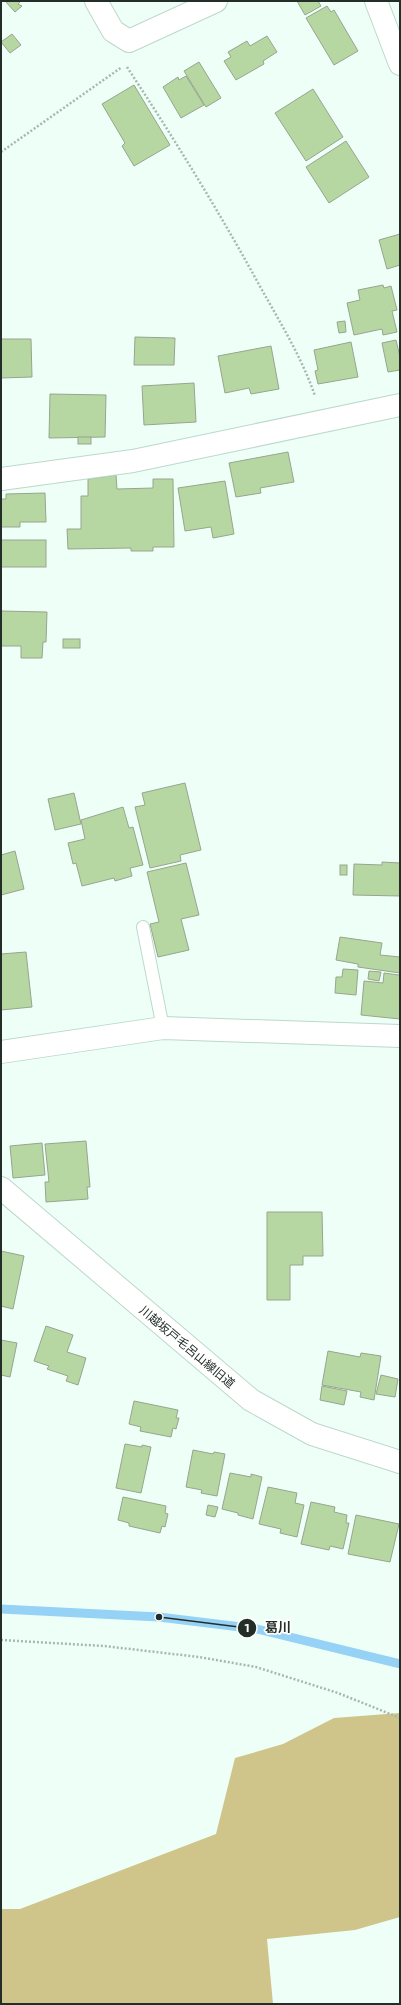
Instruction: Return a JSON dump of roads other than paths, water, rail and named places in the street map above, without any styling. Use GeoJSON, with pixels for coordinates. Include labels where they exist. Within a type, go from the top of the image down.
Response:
{"type":"FeatureCollection","features":[{"type":"Feature","properties":{"kind":"street"},"geometry":{"type":"LineString","coordinates":[[96,1],[113,31],[129,41],[216,1]]}},
{"type":"Feature","properties":{"kind":"street"},"geometry":{"type":"LineString","coordinates":[[376,1],[400,64]]}},
{"type":"Feature","properties":{"kind":"street"},"geometry":{"type":"LineString","coordinates":[[1,479],[133,461],[400,405]]}},
{"type":"Feature","properties":{"kind":"street"},"geometry":{"type":"LineString","coordinates":[[1,1052],[163,1028],[400,1036]]}},
{"type":"Feature","properties":{"kind":"street","name":"川越坂戸毛呂山線旧道"},"geometry":{"type":"LineString","coordinates":[[1,1188],[251,1400],[312,1434],[400,1462]]}},
{"type":"Feature","properties":{"kind":"lane"},"geometry":{"type":"LineString","coordinates":[[143,927],[163,1028]]}},
{"type":"Feature","properties":{"kind":"waterway"},"geometry":{"type":"LineString","coordinates":[[1,1609],[159,1617],[257,1629],[400,1664]]}},
{"type":"Feature","properties":{"kind":"place","name":"葛川"},"geometry":{"type":"Point","coordinates":[159,1617]}}]}
